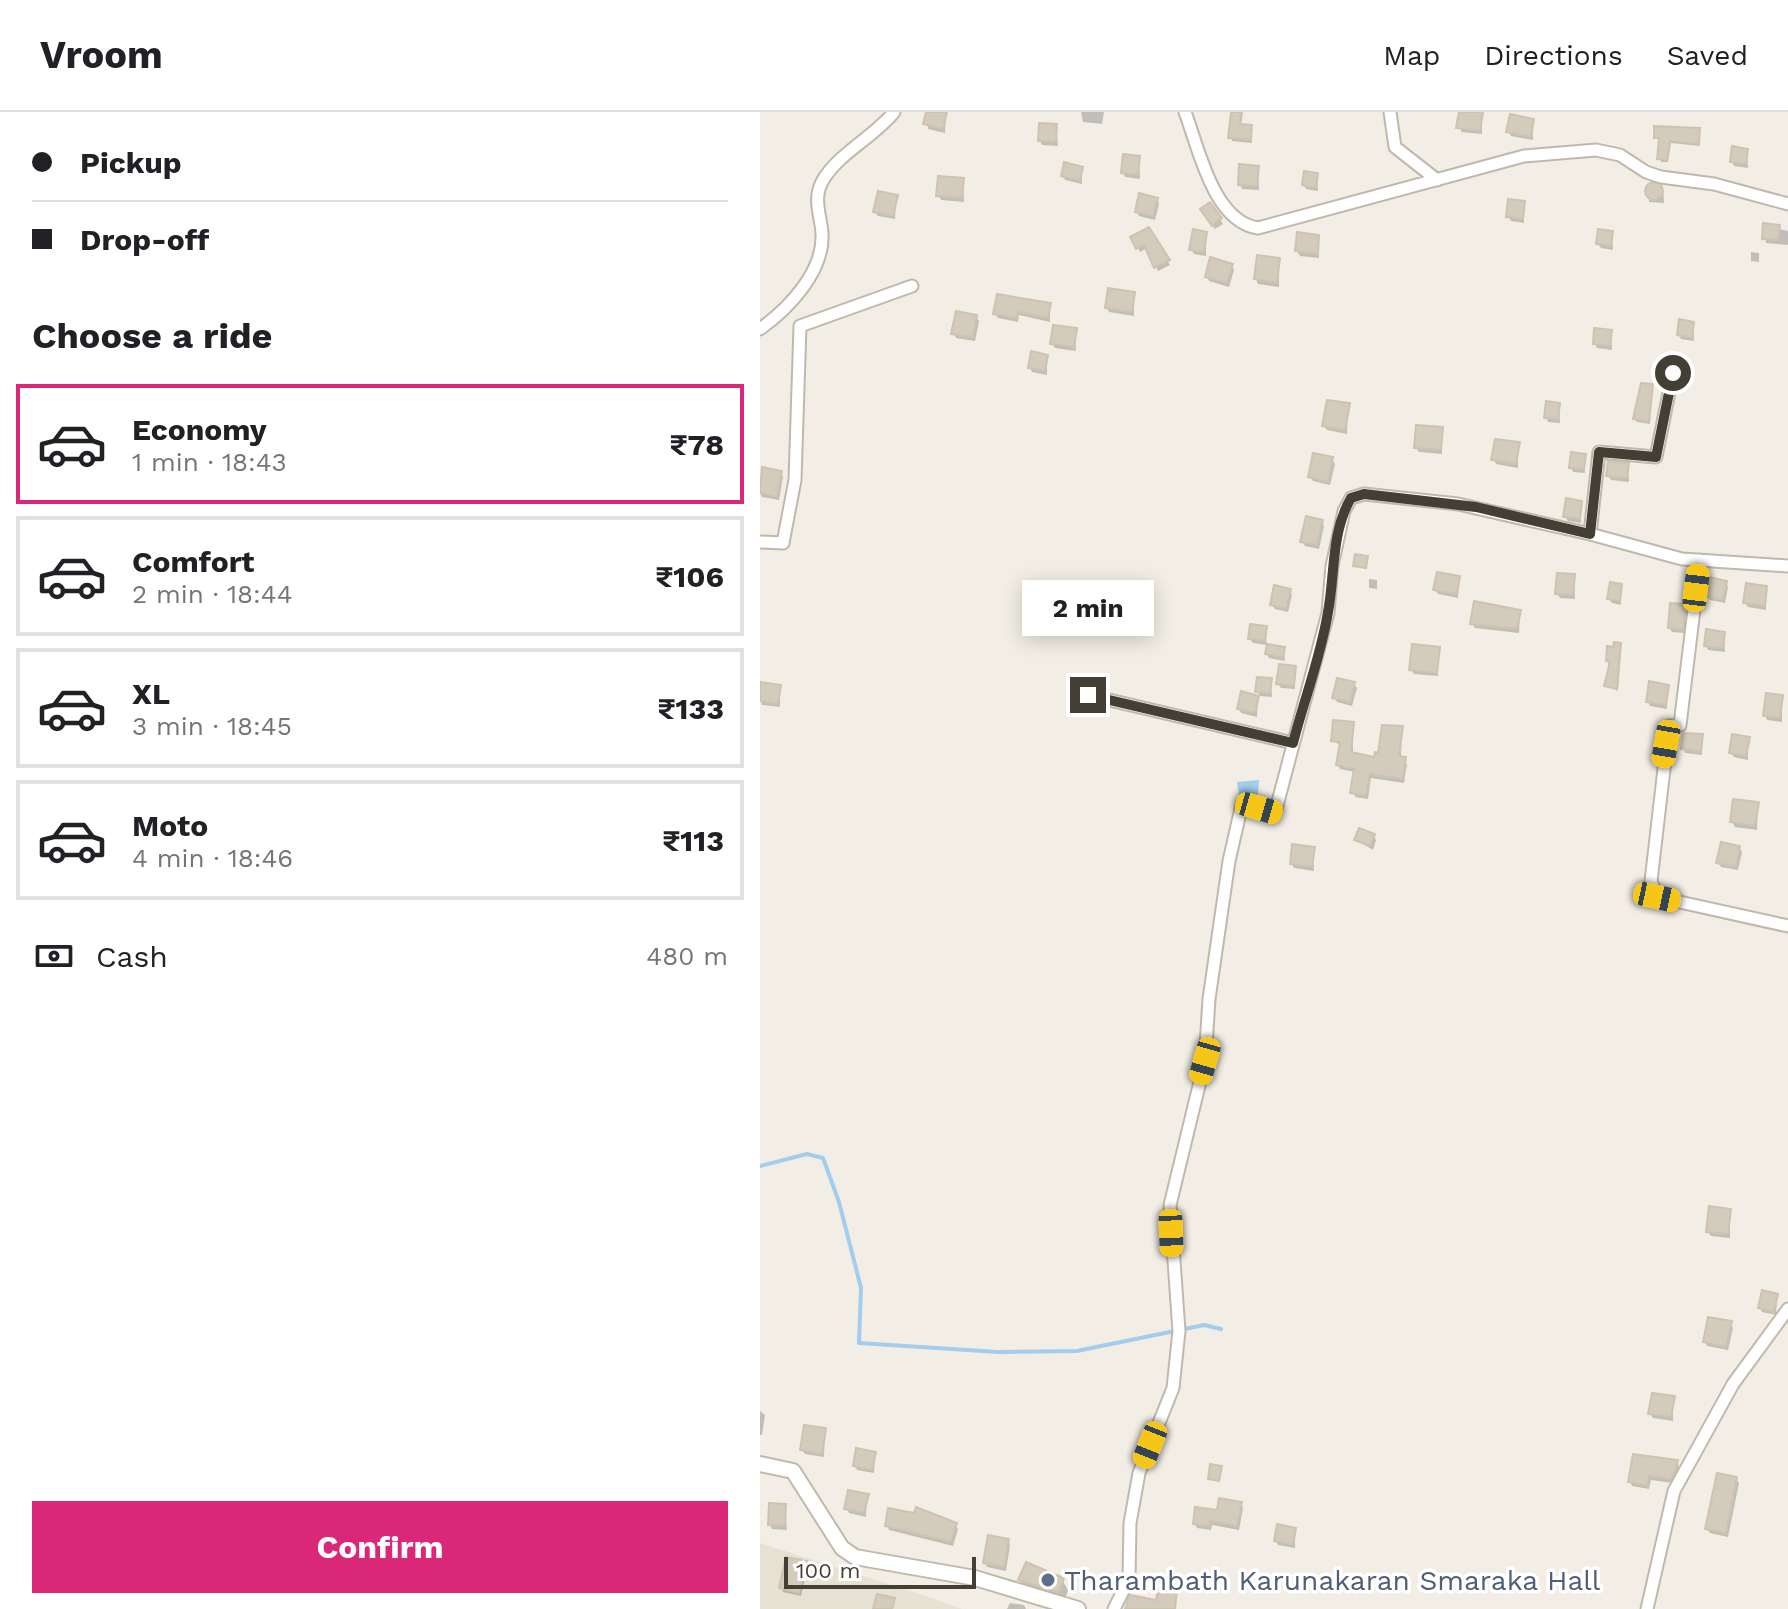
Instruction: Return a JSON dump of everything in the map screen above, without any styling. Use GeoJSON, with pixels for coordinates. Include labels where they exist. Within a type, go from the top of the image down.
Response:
{"type":"FeatureCollection","features":[{"type":"Feature","properties":{"kind":"street"},"geometry":{"type":"LineString","coordinates":[[760,329],[801,294],[820,250],[823,237],[817,209],[824,178],[880,130],[894,112]]}},
{"type":"Feature","properties":{"kind":"street"},"geometry":{"type":"LineString","coordinates":[[1185,112],[1221,199],[1233,218],[1246,226],[1270,228],[1524,156],[1596,150],[1620,155],[1646,172],[1661,177],[1714,184],[1788,204]]}},
{"type":"Feature","properties":{"kind":"street"},"geometry":{"type":"LineString","coordinates":[[1390,112],[1395,147],[1437,180]]}},
{"type":"Feature","properties":{"kind":"street"},"geometry":{"type":"LineString","coordinates":[[760,542],[783,543],[795,480],[800,326],[912,286]]}},
{"type":"Feature","properties":{"kind":"street"},"geometry":{"type":"LineString","coordinates":[[1590,534],[1599,452],[1656,457],[1673,373]]}},
{"type":"Feature","properties":{"kind":"street"},"geometry":{"type":"LineString","coordinates":[[1114,1609],[1129,1579],[1130,1523],[1139,1473],[1173,1388],[1179,1331],[1170,1205],[1205,1061],[1209,999],[1229,861],[1242,804],[1275,813],[1328,613],[1332,566],[1344,511],[1351,498],[1364,494],[1458,504],[1682,559],[1788,566]]}},
{"type":"Feature","properties":{"kind":"street"},"geometry":{"type":"LineString","coordinates":[[1700,560],[1680,725],[1669,726],[1663,762],[1651,881],[1657,897],[1788,926]]}},
{"type":"Feature","properties":{"kind":"street"},"geometry":{"type":"LineString","coordinates":[[1088,695],[1293,743]]}},
{"type":"Feature","properties":{"kind":"street"},"geometry":{"type":"LineString","coordinates":[[1647,1609],[1674,1491],[1733,1384],[1788,1309]]}},
{"type":"Feature","properties":{"kind":"street"},"geometry":{"type":"LineString","coordinates":[[760,1464],[793,1471],[842,1548],[855,1557],[975,1578],[1078,1609]]}},
{"type":"Feature","properties":{"kind":"shaded area"},"geometry":{"type":"Polygon","coordinates":[[[760,1543],[923,1595],[962,1609],[760,1609],[760,1543]]]}},
{"type":"Feature","properties":{"kind":"water"},"geometry":{"type":"Polygon","coordinates":[[[1259,780],[1258,797],[1239,795],[1237,782],[1259,780]]]}},
{"type":"Feature","properties":{"kind":"building"},"geometry":{"type":"Polygon","coordinates":[[[926,112],[947,112],[943,129],[923,124],[926,112]]]}},
{"type":"Feature","properties":{"kind":"building"},"geometry":{"type":"Polygon","coordinates":[[[1231,112],[1241,112],[1240,124],[1252,125],[1251,140],[1228,138],[1231,112]]]}},
{"type":"Feature","properties":{"kind":"building"},"geometry":{"type":"Polygon","coordinates":[[[1459,112],[1483,112],[1480,131],[1456,128],[1459,112]]]}},
{"type":"Feature","properties":{"kind":"building"},"geometry":{"type":"Polygon","coordinates":[[[1510,114],[1534,119],[1531,137],[1506,132],[1510,114]]]}},
{"type":"Feature","properties":{"kind":"building"},"geometry":{"type":"Polygon","coordinates":[[[1039,123],[1057,124],[1056,142],[1038,141],[1039,123]]]}},
{"type":"Feature","properties":{"kind":"building"},"geometry":{"type":"Polygon","coordinates":[[[1654,126],[1700,128],[1699,144],[1670,141],[1667,160],[1657,159],[1659,138],[1654,138],[1654,126]]]}},
{"type":"Feature","properties":{"kind":"building"},"geometry":{"type":"Polygon","coordinates":[[[1732,146],[1748,149],[1746,164],[1730,162],[1732,146]]]}},
{"type":"Feature","properties":{"kind":"building"},"geometry":{"type":"Polygon","coordinates":[[[1123,154],[1140,156],[1138,175],[1121,173],[1123,154]]]}},
{"type":"Feature","properties":{"kind":"building"},"geometry":{"type":"Polygon","coordinates":[[[1064,162],[1083,167],[1080,181],[1061,176],[1064,162]]]}},
{"type":"Feature","properties":{"kind":"building"},"geometry":{"type":"Polygon","coordinates":[[[1239,164],[1259,166],[1257,186],[1238,185],[1239,164]]]}},
{"type":"Feature","properties":{"kind":"building"},"geometry":{"type":"Polygon","coordinates":[[[1304,171],[1318,173],[1316,188],[1302,185],[1304,171]]]}},
{"type":"Feature","properties":{"kind":"building"},"geometry":{"type":"Polygon","coordinates":[[[938,176],[964,178],[962,198],[936,196],[938,176]]]}},
{"type":"Feature","properties":{"kind":"building"},"geometry":{"type":"Polygon","coordinates":[[[1654,182],[1663,191],[1654,200],[1645,191],[1654,182]]]}},
{"type":"Feature","properties":{"kind":"building"},"geometry":{"type":"Polygon","coordinates":[[[878,191],[898,195],[893,216],[873,212],[878,191]]]}},
{"type":"Feature","properties":{"kind":"building"},"geometry":{"type":"Polygon","coordinates":[[[1139,193],[1158,198],[1153,216],[1135,212],[1139,193]]]}},
{"type":"Feature","properties":{"kind":"building"},"geometry":{"type":"Polygon","coordinates":[[[1508,199],[1525,201],[1523,219],[1506,217],[1508,199]]]}},
{"type":"Feature","properties":{"kind":"building"},"geometry":{"type":"Polygon","coordinates":[[[1210,202],[1222,218],[1212,226],[1200,209],[1210,202]]]}},
{"type":"Feature","properties":{"kind":"building"},"geometry":{"type":"Polygon","coordinates":[[[1763,223],[1780,225],[1778,240],[1762,239],[1763,223]]]}},
{"type":"Feature","properties":{"kind":"building"},"geometry":{"type":"Polygon","coordinates":[[[1149,227],[1170,260],[1154,268],[1144,245],[1136,249],[1130,237],[1149,227]]]}},
{"type":"Feature","properties":{"kind":"building"},"geometry":{"type":"Polygon","coordinates":[[[1193,229],[1207,232],[1204,252],[1189,250],[1193,229]]]}},
{"type":"Feature","properties":{"kind":"building"},"geometry":{"type":"Polygon","coordinates":[[[1598,229],[1613,231],[1611,246],[1596,244],[1598,229]]]}},
{"type":"Feature","properties":{"kind":"building"},"geometry":{"type":"Polygon","coordinates":[[[1297,232],[1319,235],[1318,254],[1295,251],[1297,232]]]}},
{"type":"Feature","properties":{"kind":"building"},"geometry":{"type":"Polygon","coordinates":[[[1257,255],[1280,258],[1277,283],[1254,279],[1257,255]]]}},
{"type":"Feature","properties":{"kind":"building"},"geometry":{"type":"Polygon","coordinates":[[[1210,257],[1233,264],[1227,283],[1205,277],[1210,257]]]}},
{"type":"Feature","properties":{"kind":"building"},"geometry":{"type":"Polygon","coordinates":[[[1108,288],[1135,292],[1132,312],[1105,308],[1108,288]]]}},
{"type":"Feature","properties":{"kind":"building"},"geometry":{"type":"Polygon","coordinates":[[[997,294],[1051,303],[1048,318],[1018,312],[1016,318],[993,314],[997,294]]]}},
{"type":"Feature","properties":{"kind":"building"},"geometry":{"type":"Polygon","coordinates":[[[956,311],[977,315],[973,338],[951,334],[956,311]]]}},
{"type":"Feature","properties":{"kind":"building"},"geometry":{"type":"Polygon","coordinates":[[[1679,319],[1694,322],[1692,338],[1677,335],[1679,319]]]}},
{"type":"Feature","properties":{"kind":"building"},"geometry":{"type":"Polygon","coordinates":[[[1053,325],[1077,328],[1074,347],[1050,344],[1053,325]]]}},
{"type":"Feature","properties":{"kind":"building"},"geometry":{"type":"Polygon","coordinates":[[[1594,328],[1612,330],[1610,346],[1593,344],[1594,328]]]}},
{"type":"Feature","properties":{"kind":"building"},"geometry":{"type":"Polygon","coordinates":[[[1031,351],[1048,355],[1045,371],[1028,368],[1031,351]]]}},
{"type":"Feature","properties":{"kind":"building"},"geometry":{"type":"Polygon","coordinates":[[[1641,383],[1653,384],[1649,422],[1633,419],[1641,383]]]}},
{"type":"Feature","properties":{"kind":"building"},"geometry":{"type":"Polygon","coordinates":[[[1327,400],[1350,403],[1345,430],[1322,426],[1327,400]]]}},
{"type":"Feature","properties":{"kind":"building"},"geometry":{"type":"Polygon","coordinates":[[[1546,401],[1560,403],[1558,419],[1544,418],[1546,401]]]}},
{"type":"Feature","properties":{"kind":"building"},"geometry":{"type":"Polygon","coordinates":[[[1416,425],[1443,427],[1441,450],[1414,448],[1416,425]]]}},
{"type":"Feature","properties":{"kind":"building"},"geometry":{"type":"Polygon","coordinates":[[[1495,439],[1520,442],[1516,464],[1491,460],[1495,439]]]}},
{"type":"Feature","properties":{"kind":"building"},"geometry":{"type":"Polygon","coordinates":[[[1571,452],[1586,454],[1584,469],[1569,468],[1571,452]]]}},
{"type":"Feature","properties":{"kind":"building"},"geometry":{"type":"Polygon","coordinates":[[[1313,453],[1333,457],[1328,482],[1308,477],[1313,453]]]}},
{"type":"Feature","properties":{"kind":"building"},"geometry":{"type":"Polygon","coordinates":[[[1608,461],[1629,463],[1627,478],[1606,476],[1608,461]]]}},
{"type":"Feature","properties":{"kind":"building"},"geometry":{"type":"Polygon","coordinates":[[[762,467],[782,471],[777,497],[760,493],[762,467]]]}},
{"type":"Feature","properties":{"kind":"building"},"geometry":{"type":"Polygon","coordinates":[[[1566,498],[1582,501],[1580,519],[1563,517],[1566,498]]]}},
{"type":"Feature","properties":{"kind":"building"},"geometry":{"type":"Polygon","coordinates":[[[1306,516],[1323,520],[1317,545],[1300,542],[1306,516]]]}},
{"type":"Feature","properties":{"kind":"building"},"geometry":{"type":"Polygon","coordinates":[[[1355,554],[1368,556],[1366,568],[1353,566],[1355,554]]]}},
{"type":"Feature","properties":{"kind":"building"},"geometry":{"type":"Polygon","coordinates":[[[1437,572],[1460,576],[1457,594],[1433,590],[1437,572]]]}},
{"type":"Feature","properties":{"kind":"building"},"geometry":{"type":"Polygon","coordinates":[[[1557,573],[1575,574],[1573,595],[1555,594],[1557,573]]]}},
{"type":"Feature","properties":{"kind":"building"},"geometry":{"type":"Polygon","coordinates":[[[1709,577],[1727,581],[1723,600],[1705,596],[1709,577]]]}},
{"type":"Feature","properties":{"kind":"building"},"geometry":{"type":"Polygon","coordinates":[[[1610,582],[1622,584],[1620,601],[1607,599],[1610,582]]]}},
{"type":"Feature","properties":{"kind":"building"},"geometry":{"type":"Polygon","coordinates":[[[1746,583],[1767,586],[1765,606],[1743,603],[1746,583]]]}},
{"type":"Feature","properties":{"kind":"building"},"geometry":{"type":"Polygon","coordinates":[[[1274,585],[1291,589],[1286,609],[1270,605],[1274,585]]]}},
{"type":"Feature","properties":{"kind":"building"},"geometry":{"type":"Polygon","coordinates":[[[1474,601],[1521,610],[1517,629],[1470,624],[1474,601]]]}},
{"type":"Feature","properties":{"kind":"building"},"geometry":{"type":"Polygon","coordinates":[[[1670,603],[1686,604],[1683,630],[1668,628],[1670,603]]]}},
{"type":"Feature","properties":{"kind":"building"},"geometry":{"type":"Polygon","coordinates":[[[1250,624],[1267,626],[1265,641],[1248,639],[1250,624]]]}},
{"type":"Feature","properties":{"kind":"building"},"geometry":{"type":"Polygon","coordinates":[[[1706,629],[1725,632],[1723,648],[1704,646],[1706,629]]]}},
{"type":"Feature","properties":{"kind":"building"},"geometry":{"type":"Polygon","coordinates":[[[1614,642],[1621,643],[1617,689],[1604,686],[1610,662],[1606,661],[1607,646],[1613,647],[1614,642]]]}},
{"type":"Feature","properties":{"kind":"building"},"geometry":{"type":"Polygon","coordinates":[[[1267,644],[1285,647],[1283,658],[1265,654],[1267,644]]]}},
{"type":"Feature","properties":{"kind":"building"},"geometry":{"type":"Polygon","coordinates":[[[1412,644],[1440,647],[1437,673],[1409,670],[1412,644]]]}},
{"type":"Feature","properties":{"kind":"building"},"geometry":{"type":"Polygon","coordinates":[[[1279,664],[1296,666],[1294,686],[1276,684],[1279,664]]]}},
{"type":"Feature","properties":{"kind":"building"},"geometry":{"type":"Polygon","coordinates":[[[1257,677],[1272,678],[1270,693],[1255,692],[1257,677]]]}},
{"type":"Feature","properties":{"kind":"building"},"geometry":{"type":"Polygon","coordinates":[[[1337,678],[1355,682],[1350,702],[1332,698],[1337,678]]]}},
{"type":"Feature","properties":{"kind":"building"},"geometry":{"type":"Polygon","coordinates":[[[1649,681],[1669,685],[1666,705],[1646,702],[1649,681]]]}},
{"type":"Feature","properties":{"kind":"building"},"geometry":{"type":"Polygon","coordinates":[[[760,682],[781,685],[778,704],[760,701],[760,682]]]}},
{"type":"Feature","properties":{"kind":"building"},"geometry":{"type":"Polygon","coordinates":[[[1241,691],[1259,696],[1255,713],[1237,709],[1241,691]]]}},
{"type":"Feature","properties":{"kind":"building"},"geometry":{"type":"Polygon","coordinates":[[[1766,693],[1783,695],[1780,718],[1763,716],[1766,693]]]}},
{"type":"Feature","properties":{"kind":"building"},"geometry":{"type":"Polygon","coordinates":[[[1333,720],[1354,722],[1351,752],[1374,757],[1375,752],[1378,753],[1382,725],[1403,726],[1399,756],[1406,757],[1403,779],[1370,774],[1366,796],[1350,793],[1354,769],[1336,765],[1340,742],[1331,741],[1333,720]]]}},
{"type":"Feature","properties":{"kind":"building"},"geometry":{"type":"Polygon","coordinates":[[[1683,733],[1703,734],[1701,752],[1681,749],[1683,733]]]}},
{"type":"Feature","properties":{"kind":"building"},"geometry":{"type":"Polygon","coordinates":[[[1732,734],[1750,737],[1746,756],[1729,753],[1732,734]]]}},
{"type":"Feature","properties":{"kind":"building"},"geometry":{"type":"Polygon","coordinates":[[[1733,799],[1759,802],[1755,826],[1730,822],[1733,799]]]}},
{"type":"Feature","properties":{"kind":"building"},"geometry":{"type":"Polygon","coordinates":[[[1359,828],[1375,834],[1370,846],[1354,840],[1359,828]]]}},
{"type":"Feature","properties":{"kind":"building"},"geometry":{"type":"Polygon","coordinates":[[[1721,842],[1740,846],[1736,867],[1716,863],[1721,842]]]}},
{"type":"Feature","properties":{"kind":"building"},"geometry":{"type":"Polygon","coordinates":[[[1292,844],[1315,847],[1312,867],[1290,864],[1292,844]]]}},
{"type":"Feature","properties":{"kind":"building"},"geometry":{"type":"Polygon","coordinates":[[[1709,1206],[1731,1209],[1728,1234],[1706,1232],[1709,1206]]]}},
{"type":"Feature","properties":{"kind":"building"},"geometry":{"type":"Polygon","coordinates":[[[1762,1290],[1778,1294],[1774,1312],[1758,1308],[1762,1290]]]}},
{"type":"Feature","properties":{"kind":"building"},"geometry":{"type":"Polygon","coordinates":[[[1708,1317],[1732,1321],[1726,1347],[1703,1342],[1708,1317]]]}},
{"type":"Feature","properties":{"kind":"building"},"geometry":{"type":"Polygon","coordinates":[[[1652,1393],[1675,1396],[1671,1417],[1648,1414],[1652,1393]]]}},
{"type":"Feature","properties":{"kind":"building"},"geometry":{"type":"Polygon","coordinates":[[[804,1425],[826,1428],[822,1454],[800,1450],[804,1425]]]}},
{"type":"Feature","properties":{"kind":"building"},"geometry":{"type":"Polygon","coordinates":[[[856,1448],[876,1452],[872,1470],[853,1466],[856,1448]]]}},
{"type":"Feature","properties":{"kind":"building"},"geometry":{"type":"Polygon","coordinates":[[[1633,1454],[1678,1460],[1671,1480],[1649,1476],[1648,1486],[1628,1482],[1633,1454]]]}},
{"type":"Feature","properties":{"kind":"building"},"geometry":{"type":"Polygon","coordinates":[[[1210,1464],[1222,1466],[1219,1481],[1208,1479],[1210,1464]]]}},
{"type":"Feature","properties":{"kind":"building"},"geometry":{"type":"Polygon","coordinates":[[[1717,1473],[1737,1477],[1726,1533],[1705,1529],[1717,1473]]]}},
{"type":"Feature","properties":{"kind":"building"},"geometry":{"type":"Polygon","coordinates":[[[848,1490],[869,1494],[864,1513],[844,1509],[848,1490]]]}},
{"type":"Feature","properties":{"kind":"building"},"geometry":{"type":"Polygon","coordinates":[[[1219,1498],[1242,1502],[1237,1526],[1210,1521],[1209,1526],[1193,1524],[1195,1507],[1217,1510],[1219,1498]]]}},
{"type":"Feature","properties":{"kind":"building"},"geometry":{"type":"Polygon","coordinates":[[[769,1503],[786,1504],[785,1526],[768,1525],[769,1503]]]}},
{"type":"Feature","properties":{"kind":"building"},"geometry":{"type":"Polygon","coordinates":[[[916,1507],[957,1523],[951,1542],[885,1526],[888,1508],[914,1513],[916,1507]]]}},
{"type":"Feature","properties":{"kind":"building"},"geometry":{"type":"Polygon","coordinates":[[[1277,1524],[1296,1528],[1293,1545],[1274,1541],[1277,1524]]]}},
{"type":"Feature","properties":{"kind":"building"},"geometry":{"type":"Polygon","coordinates":[[[988,1535],[1009,1539],[1004,1567],[983,1563],[988,1535]]]}},
{"type":"Feature","properties":{"kind":"building"},"geometry":{"type":"Polygon","coordinates":[[[786,1557],[807,1561],[799,1593],[779,1588],[786,1557]]]}},
{"type":"Feature","properties":{"kind":"building"},"geometry":{"type":"Polygon","coordinates":[[[1026,1562],[1064,1578],[1059,1593],[1018,1580],[1026,1562]]]}},
{"type":"Feature","properties":{"kind":"building"},"geometry":{"type":"Polygon","coordinates":[[[1158,1588],[1177,1590],[1175,1609],[1125,1609],[1130,1595],[1156,1600],[1158,1588]]]}},
{"type":"Feature","properties":{"kind":"building"},"geometry":{"type":"Polygon","coordinates":[[[877,1594],[895,1598],[892,1609],[873,1609],[877,1594]]]}},
{"type":"Feature","properties":{"kind":"waterway"},"geometry":{"type":"LineString","coordinates":[[760,1166],[807,1154],[823,1158],[839,1202],[861,1288],[859,1343],[998,1352],[1077,1351],[1204,1325],[1221,1329]]}},
{"type":"Feature","properties":{"kind":"place","name":"Tharambath Karunakaran Smaraka Hall"},"geometry":{"type":"Point","coordinates":[1048,1580]}},
{"type":"Feature","properties":{"kind":"route"},"geometry":{"type":"LineString","coordinates":[[1088,695],[1293,743],[1328,613],[1332,566],[1344,511],[1351,498],[1364,494],[1458,504],[1590,534],[1599,452],[1656,457],[1673,373]]}}]}
